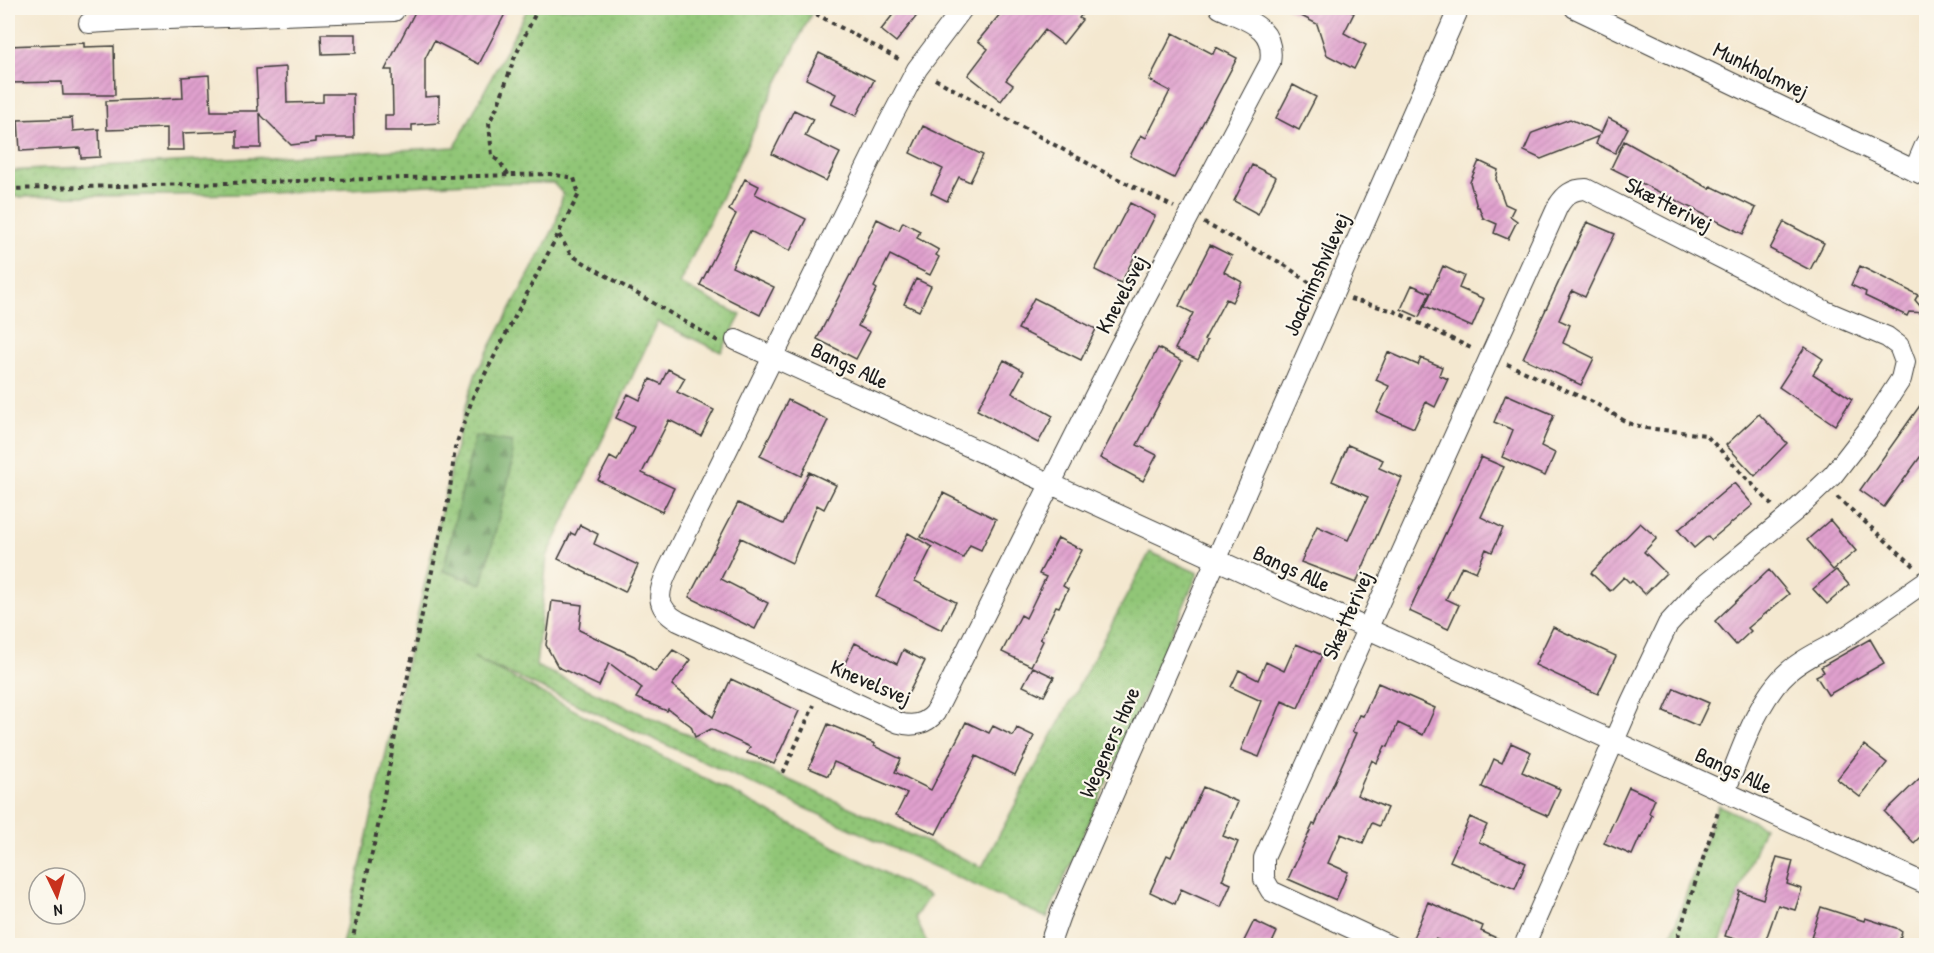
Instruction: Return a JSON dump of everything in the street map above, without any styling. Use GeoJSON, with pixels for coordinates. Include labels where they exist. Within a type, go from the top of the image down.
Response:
{"type":"FeatureCollection","features":[{"type":"Feature","properties":{"kind":"street","name":"Knevelsvej"},"geometry":{"type":"LineString","coordinates":[[963,8],[917,69],[660,586],[660,597],[667,612],[678,621],[902,724],[917,725],[932,717],[1119,348],[1269,63],[1270,42],[1261,28],[1220,8]]}},
{"type":"Feature","properties":{"kind":"street","name":"Joachimshvilevej"},"geometry":{"type":"LineString","coordinates":[[1216,560],[1459,8]]}},
{"type":"Feature","properties":{"kind":"street","name":"Munkholmvej"},"geometry":{"type":"LineString","coordinates":[[1575,8],[1920,173]]}},
{"type":"Feature","properties":{"kind":"street"},"geometry":{"type":"LineString","coordinates":[[89,23],[139,14],[394,11]]}},
{"type":"Feature","properties":{"kind":"street"},"geometry":{"type":"LineString","coordinates":[[1920,173],[1926,143]]}},
{"type":"Feature","properties":{"kind":"street","name":"Skætterivej"},"geometry":{"type":"LineString","coordinates":[[1390,945],[1275,894],[1267,885],[1262,867],[1264,858],[1558,206],[1574,190],[1586,189],[1825,311],[1887,337],[1899,346],[1905,362],[1902,379],[1867,431],[1823,484],[1700,590],[1668,624],[1524,945]]}},
{"type":"Feature","properties":{"kind":"street","name":"Bangs Alle"},"geometry":{"type":"LineString","coordinates":[[736,340],[1926,884]]}},
{"type":"Feature","properties":{"kind":"street","name":"Wegeners Have"},"geometry":{"type":"LineString","coordinates":[[1049,945],[1064,905],[1216,560]]}},
{"type":"Feature","properties":{"kind":"street"},"geometry":{"type":"LineString","coordinates":[[1725,792],[1744,743],[1766,700],[1788,672],[1807,658],[1846,636],[1922,575]]}},
{"type":"Feature","properties":{"kind":"path"},"geometry":{"type":"LineString","coordinates":[[508,175],[500,162],[492,156],[489,123],[498,105],[514,59],[538,8]]}},
{"type":"Feature","properties":{"kind":"path"},"geometry":{"type":"LineString","coordinates":[[799,8],[805,8],[1102,171]]}},
{"type":"Feature","properties":{"kind":"path"},"geometry":{"type":"LineString","coordinates":[[8,189],[550,174],[574,178],[579,194],[473,397],[455,448],[449,497],[399,716],[380,822],[351,945]]}},
{"type":"Feature","properties":{"kind":"path"},"geometry":{"type":"LineString","coordinates":[[559,235],[571,255],[714,339],[729,345],[736,340]]}},
{"type":"Feature","properties":{"kind":"path"},"geometry":{"type":"LineString","coordinates":[[1593,402],[1628,423],[1646,428],[1706,435],[1785,519]]}},
{"type":"Feature","properties":{"kind":"path"},"geometry":{"type":"LineString","coordinates":[[1823,484],[1922,575]]}},
{"type":"Feature","properties":{"kind":"path"},"geometry":{"type":"LineString","coordinates":[[783,773],[821,688]]}},
{"type":"Feature","properties":{"kind":"path"},"geometry":{"type":"LineString","coordinates":[[1675,945],[1725,792]]}},
{"type":"Feature","properties":{"kind":"green space"},"geometry":{"type":"Polygon","coordinates":[[[528,8],[814,8],[679,284],[741,315],[721,352],[658,322],[547,557],[536,666],[982,867],[1150,552],[1198,573],[1047,918],[473,657],[929,896],[915,917],[928,945],[342,945],[464,412],[476,373],[555,226],[563,194],[553,183],[471,183],[248,194],[8,197],[8,171],[455,147],[528,8]],[[475,437],[443,571],[512,465],[512,442],[475,437]]]}},
{"type":"Feature","properties":{"kind":"green space"},"geometry":{"type":"Polygon","coordinates":[[[475,436],[512,442],[512,465],[482,584],[443,571],[475,436]]]}},
{"type":"Feature","properties":{"kind":"green space"},"geometry":{"type":"Polygon","coordinates":[[[1718,805],[1764,827],[1719,945],[1668,945],[1718,805]]]}},
{"type":"Feature","properties":{"kind":"building"},"geometry":{"type":"Polygon","coordinates":[[[417,8],[508,8],[479,64],[434,41],[425,59],[425,97],[439,96],[439,123],[412,125],[412,131],[385,131],[385,115],[393,115],[392,70],[385,70],[417,8]]]}},
{"type":"Feature","properties":{"kind":"building"},"geometry":{"type":"Polygon","coordinates":[[[898,8],[923,8],[896,42],[881,30],[898,8]]]}},
{"type":"Feature","properties":{"kind":"building"},"geometry":{"type":"Polygon","coordinates":[[[1005,8],[1087,8],[1079,18],[1082,20],[1063,44],[1045,30],[1006,80],[1013,85],[1001,101],[968,75],[988,49],[978,41],[1005,8]]]}},
{"type":"Feature","properties":{"kind":"building"},"geometry":{"type":"Polygon","coordinates":[[[1286,8],[1343,8],[1354,13],[1344,33],[1366,45],[1354,69],[1327,55],[1317,24],[1286,8]]]}},
{"type":"Feature","properties":{"kind":"building"},"geometry":{"type":"Polygon","coordinates":[[[1173,33],[1213,54],[1216,47],[1237,58],[1174,178],[1130,156],[1141,135],[1146,138],[1170,91],[1149,80],[1173,33]]]}},
{"type":"Feature","properties":{"kind":"building"},"geometry":{"type":"Polygon","coordinates":[[[321,34],[356,34],[356,53],[322,54],[321,34]]]}},
{"type":"Feature","properties":{"kind":"building"},"geometry":{"type":"Polygon","coordinates":[[[84,43],[84,47],[114,46],[115,95],[63,95],[62,82],[8,83],[8,46],[84,43]]]}},
{"type":"Feature","properties":{"kind":"building"},"geometry":{"type":"Polygon","coordinates":[[[819,53],[874,80],[856,116],[831,104],[836,94],[806,79],[819,53]]]}},
{"type":"Feature","properties":{"kind":"building"},"geometry":{"type":"Polygon","coordinates":[[[286,67],[287,103],[323,102],[323,94],[353,94],[354,138],[315,138],[315,142],[291,145],[260,114],[261,148],[237,148],[237,131],[183,133],[184,150],[167,150],[167,128],[107,130],[106,101],[183,98],[182,77],[209,75],[211,111],[258,111],[256,69],[286,67]]]}},
{"type":"Feature","properties":{"kind":"building"},"geometry":{"type":"Polygon","coordinates":[[[1293,85],[1316,97],[1299,130],[1276,118],[1293,85]]]}},
{"type":"Feature","properties":{"kind":"building"},"geometry":{"type":"Polygon","coordinates":[[[794,110],[813,119],[805,136],[840,153],[826,181],[772,154],[794,110]]]}},
{"type":"Feature","properties":{"kind":"building"},"geometry":{"type":"Polygon","coordinates":[[[72,118],[73,131],[99,129],[100,157],[81,158],[80,148],[20,151],[18,120],[72,118]]]}},
{"type":"Feature","properties":{"kind":"building"},"geometry":{"type":"Polygon","coordinates":[[[1608,118],[1628,128],[1615,153],[1596,144],[1599,136],[1541,159],[1524,151],[1532,133],[1570,119],[1601,133],[1608,118]]]}},
{"type":"Feature","properties":{"kind":"building"},"geometry":{"type":"Polygon","coordinates":[[[923,126],[983,155],[970,182],[959,177],[947,201],[931,193],[943,169],[910,153],[923,126]]]}},
{"type":"Feature","properties":{"kind":"building"},"geometry":{"type":"Polygon","coordinates":[[[1624,141],[1710,189],[1711,186],[1756,208],[1743,234],[1611,168],[1624,141]]]}},
{"type":"Feature","properties":{"kind":"building"},"geometry":{"type":"Polygon","coordinates":[[[1479,161],[1498,170],[1496,179],[1505,204],[1514,208],[1510,216],[1517,221],[1508,239],[1494,233],[1497,224],[1483,218],[1477,207],[1470,182],[1479,161]]]}},
{"type":"Feature","properties":{"kind":"building"},"geometry":{"type":"Polygon","coordinates":[[[1252,165],[1276,177],[1258,214],[1234,201],[1252,165]]]}},
{"type":"Feature","properties":{"kind":"building"},"geometry":{"type":"Polygon","coordinates":[[[745,179],[759,186],[755,194],[806,219],[790,251],[750,231],[732,267],[774,287],[760,315],[700,285],[736,214],[729,210],[745,179]]]}},
{"type":"Feature","properties":{"kind":"building"},"geometry":{"type":"Polygon","coordinates":[[[1130,203],[1155,216],[1121,283],[1095,270],[1130,203]]]}},
{"type":"Feature","properties":{"kind":"building"},"geometry":{"type":"Polygon","coordinates":[[[877,219],[899,230],[903,222],[920,231],[917,238],[939,250],[936,255],[939,257],[930,275],[890,255],[874,287],[877,289],[858,326],[870,332],[856,359],[817,339],[851,276],[877,219]]]}},
{"type":"Feature","properties":{"kind":"building"},"geometry":{"type":"Polygon","coordinates":[[[1587,222],[1615,234],[1585,297],[1572,291],[1559,320],[1570,325],[1563,343],[1594,358],[1581,385],[1523,358],[1587,222]]]}},
{"type":"Feature","properties":{"kind":"building"},"geometry":{"type":"Polygon","coordinates":[[[1784,222],[1824,243],[1810,270],[1770,249],[1784,222]]]}},
{"type":"Feature","properties":{"kind":"building"},"geometry":{"type":"Polygon","coordinates":[[[1210,245],[1232,256],[1224,272],[1242,282],[1232,302],[1226,299],[1204,340],[1207,341],[1198,360],[1175,349],[1193,313],[1179,306],[1210,245]]]}},
{"type":"Feature","properties":{"kind":"building"},"geometry":{"type":"Polygon","coordinates":[[[1443,266],[1464,276],[1459,288],[1484,299],[1472,327],[1425,306],[1443,266]]]}},
{"type":"Feature","properties":{"kind":"building"},"geometry":{"type":"Polygon","coordinates":[[[1860,266],[1918,295],[1915,300],[1926,313],[1909,312],[1907,316],[1865,296],[1866,292],[1851,285],[1860,266]]]}},
{"type":"Feature","properties":{"kind":"building"},"geometry":{"type":"Polygon","coordinates":[[[916,279],[931,286],[919,311],[904,304],[916,279]]]}},
{"type":"Feature","properties":{"kind":"building"},"geometry":{"type":"Polygon","coordinates":[[[1412,285],[1430,293],[1419,317],[1401,309],[1412,285]]]}},
{"type":"Feature","properties":{"kind":"building"},"geometry":{"type":"Polygon","coordinates":[[[1034,298],[1096,329],[1081,360],[1018,329],[1034,298]]]}},
{"type":"Feature","properties":{"kind":"building"},"geometry":{"type":"Polygon","coordinates":[[[1805,347],[1823,359],[1813,374],[1852,399],[1835,425],[1779,387],[1805,347]]]}},
{"type":"Feature","properties":{"kind":"building"},"geometry":{"type":"Polygon","coordinates":[[[1158,348],[1182,361],[1137,445],[1157,455],[1143,481],[1100,458],[1158,348]]]}},
{"type":"Feature","properties":{"kind":"building"},"geometry":{"type":"Polygon","coordinates":[[[1388,352],[1418,365],[1421,358],[1442,367],[1439,375],[1448,379],[1435,407],[1426,402],[1414,428],[1377,412],[1389,386],[1376,380],[1388,352]]]}},
{"type":"Feature","properties":{"kind":"building"},"geometry":{"type":"Polygon","coordinates":[[[1004,360],[1024,371],[1012,393],[1053,416],[1038,443],[977,410],[1004,360]]]}},
{"type":"Feature","properties":{"kind":"building"},"geometry":{"type":"Polygon","coordinates":[[[668,369],[685,378],[677,392],[714,410],[701,436],[669,420],[642,473],[674,488],[662,512],[598,480],[610,457],[617,461],[634,427],[616,418],[628,394],[640,400],[650,379],[661,384],[668,369]]]}},
{"type":"Feature","properties":{"kind":"building"},"geometry":{"type":"Polygon","coordinates":[[[1506,394],[1554,415],[1541,446],[1555,453],[1545,476],[1502,457],[1513,430],[1494,422],[1506,394]]]}},
{"type":"Feature","properties":{"kind":"building"},"geometry":{"type":"Polygon","coordinates":[[[1926,397],[1926,449],[1884,507],[1860,490],[1926,397]]]}},
{"type":"Feature","properties":{"kind":"building"},"geometry":{"type":"Polygon","coordinates":[[[788,400],[828,420],[801,476],[760,456],[788,400]]]}},
{"type":"Feature","properties":{"kind":"building"},"geometry":{"type":"Polygon","coordinates":[[[1759,414],[1787,443],[1755,476],[1726,445],[1759,414]]]}},
{"type":"Feature","properties":{"kind":"building"},"geometry":{"type":"Polygon","coordinates":[[[1348,445],[1383,460],[1379,468],[1402,478],[1356,583],[1301,562],[1317,526],[1348,540],[1368,497],[1332,481],[1348,445]]]}},
{"type":"Feature","properties":{"kind":"building"},"geometry":{"type":"Polygon","coordinates":[[[1481,457],[1504,467],[1481,517],[1503,528],[1492,552],[1486,549],[1476,572],[1462,566],[1446,599],[1459,605],[1448,629],[1409,611],[1481,457]]]}},
{"type":"Feature","properties":{"kind":"building"},"geometry":{"type":"Polygon","coordinates":[[[809,472],[836,485],[824,509],[817,505],[792,563],[741,538],[721,579],[768,603],[755,629],[689,597],[738,503],[783,524],[809,472]]]}},
{"type":"Feature","properties":{"kind":"building"},"geometry":{"type":"Polygon","coordinates":[[[1734,483],[1753,505],[1711,540],[1708,536],[1694,548],[1678,530],[1734,483]]]}},
{"type":"Feature","properties":{"kind":"building"},"geometry":{"type":"Polygon","coordinates":[[[943,493],[996,519],[981,550],[970,545],[963,558],[921,537],[943,493]]]}},
{"type":"Feature","properties":{"kind":"building"},"geometry":{"type":"Polygon","coordinates":[[[1830,520],[1856,551],[1833,570],[1807,540],[1830,520]]]}},
{"type":"Feature","properties":{"kind":"building"},"geometry":{"type":"Polygon","coordinates":[[[1640,523],[1657,538],[1644,552],[1666,573],[1645,594],[1632,581],[1630,583],[1624,577],[1610,591],[1591,573],[1640,523]]]}},
{"type":"Feature","properties":{"kind":"building"},"geometry":{"type":"Polygon","coordinates":[[[580,525],[598,534],[594,544],[638,565],[625,592],[558,559],[571,533],[575,535],[580,525]]]}},
{"type":"Feature","properties":{"kind":"building"},"geometry":{"type":"Polygon","coordinates":[[[908,533],[932,547],[915,581],[956,602],[942,630],[876,597],[908,533]]]}},
{"type":"Feature","properties":{"kind":"building"},"geometry":{"type":"Polygon","coordinates":[[[1058,538],[1082,550],[1063,586],[1068,589],[1059,607],[1056,606],[1040,639],[1043,641],[1031,666],[1002,652],[1021,615],[1026,618],[1046,577],[1039,574],[1058,538]]]}},
{"type":"Feature","properties":{"kind":"building"},"geometry":{"type":"Polygon","coordinates":[[[1769,570],[1789,594],[1748,628],[1751,631],[1736,645],[1715,621],[1769,570]]]}},
{"type":"Feature","properties":{"kind":"building"},"geometry":{"type":"Polygon","coordinates":[[[1836,570],[1849,585],[1827,604],[1813,589],[1836,570]]]}},
{"type":"Feature","properties":{"kind":"building"},"geometry":{"type":"Polygon","coordinates":[[[552,601],[582,605],[579,630],[634,656],[655,672],[673,650],[691,660],[672,685],[713,717],[731,679],[799,711],[774,764],[747,753],[750,747],[711,729],[695,737],[691,726],[668,709],[667,711],[636,698],[642,688],[609,663],[599,686],[558,667],[546,645],[552,601]]]}},
{"type":"Feature","properties":{"kind":"building"},"geometry":{"type":"Polygon","coordinates":[[[1553,627],[1616,656],[1598,694],[1535,665],[1553,627]]]}},
{"type":"Feature","properties":{"kind":"building"},"geometry":{"type":"Polygon","coordinates":[[[1870,639],[1884,663],[1828,695],[1816,676],[1824,672],[1821,667],[1870,639]]]}},
{"type":"Feature","properties":{"kind":"building"},"geometry":{"type":"Polygon","coordinates":[[[855,643],[897,664],[903,650],[925,661],[904,702],[841,671],[855,643]]]}},
{"type":"Feature","properties":{"kind":"building"},"geometry":{"type":"Polygon","coordinates":[[[1296,644],[1322,655],[1298,708],[1282,701],[1259,757],[1241,750],[1261,701],[1231,687],[1239,670],[1258,680],[1266,662],[1284,671],[1296,644]]]}},
{"type":"Feature","properties":{"kind":"building"},"geometry":{"type":"Polygon","coordinates":[[[1033,667],[1054,677],[1044,696],[1023,686],[1033,667]]]}},
{"type":"Feature","properties":{"kind":"building"},"geometry":{"type":"Polygon","coordinates":[[[1378,683],[1435,708],[1423,735],[1398,723],[1388,747],[1385,746],[1377,763],[1372,760],[1357,795],[1387,808],[1379,826],[1372,823],[1363,843],[1341,834],[1328,863],[1348,872],[1336,900],[1288,879],[1356,733],[1352,732],[1359,715],[1363,716],[1378,683]]]}},
{"type":"Feature","properties":{"kind":"building"},"geometry":{"type":"Polygon","coordinates":[[[1674,688],[1709,703],[1698,726],[1664,711],[1674,688]]]}},
{"type":"Feature","properties":{"kind":"building"},"geometry":{"type":"Polygon","coordinates":[[[966,722],[989,733],[993,726],[1013,736],[1017,728],[1034,736],[1015,775],[976,756],[936,834],[896,815],[907,793],[834,762],[828,776],[809,768],[828,724],[875,744],[874,746],[901,759],[895,772],[931,790],[966,722]]]}},
{"type":"Feature","properties":{"kind":"building"},"geometry":{"type":"Polygon","coordinates":[[[1511,743],[1531,752],[1522,772],[1560,789],[1548,816],[1482,787],[1494,759],[1502,763],[1511,743]]]}},
{"type":"Feature","properties":{"kind":"building"},"geometry":{"type":"Polygon","coordinates":[[[1864,745],[1887,763],[1860,797],[1837,779],[1864,745]]]}},
{"type":"Feature","properties":{"kind":"building"},"geometry":{"type":"Polygon","coordinates":[[[1926,772],[1926,831],[1914,843],[1885,812],[1926,772]]]}},
{"type":"Feature","properties":{"kind":"building"},"geometry":{"type":"Polygon","coordinates":[[[1203,787],[1238,802],[1223,836],[1238,842],[1222,880],[1231,884],[1221,907],[1181,889],[1175,904],[1150,892],[1167,855],[1171,857],[1203,787]]]}},
{"type":"Feature","properties":{"kind":"building"},"geometry":{"type":"Polygon","coordinates":[[[1629,787],[1655,799],[1649,813],[1652,815],[1632,855],[1604,843],[1629,787]]]}},
{"type":"Feature","properties":{"kind":"building"},"geometry":{"type":"Polygon","coordinates":[[[1470,817],[1487,825],[1479,842],[1526,863],[1515,889],[1450,861],[1470,817]]]}},
{"type":"Feature","properties":{"kind":"building"},"geometry":{"type":"Polygon","coordinates":[[[1777,857],[1793,861],[1787,884],[1802,889],[1795,910],[1778,905],[1764,945],[1754,945],[1725,936],[1740,891],[1763,899],[1777,857]]]}},
{"type":"Feature","properties":{"kind":"building"},"geometry":{"type":"Polygon","coordinates":[[[1428,902],[1483,926],[1481,931],[1512,945],[1451,945],[1435,939],[1431,945],[1410,945],[1428,902]]]}},
{"type":"Feature","properties":{"kind":"building"},"geometry":{"type":"Polygon","coordinates":[[[1821,907],[1864,921],[1865,918],[1896,928],[1902,932],[1898,945],[1838,945],[1811,937],[1821,907]]]}},
{"type":"Feature","properties":{"kind":"building"},"geometry":{"type":"Polygon","coordinates":[[[1254,921],[1277,932],[1271,945],[1242,945],[1254,921]]]}}]}
